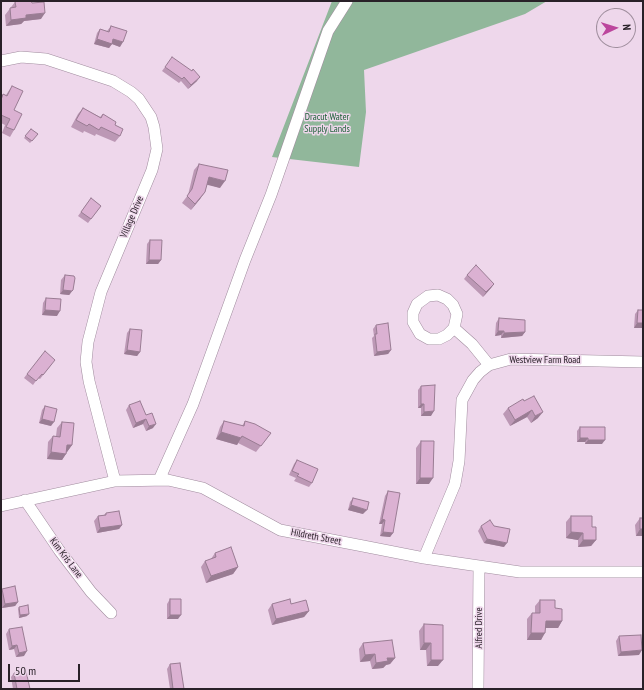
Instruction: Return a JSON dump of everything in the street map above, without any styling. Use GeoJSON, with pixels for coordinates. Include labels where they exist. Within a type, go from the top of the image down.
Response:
{"type":"FeatureCollection","features":[{"type":"Feature","properties":{"kind":"street"},"geometry":{"type":"LineString","coordinates":[[159,480],[193,404],[245,260],[271,195],[328,31],[347,1]]}},
{"type":"Feature","properties":{"kind":"street","name":"Village Drive"},"geometry":{"type":"LineString","coordinates":[[1,60],[20,57],[37,57],[60,62],[113,81],[127,89],[139,99],[154,127],[157,149],[152,170],[101,292],[88,342],[86,362],[89,381],[115,481]]}},
{"type":"Feature","properties":{"kind":"street"},"geometry":{"type":"LineString","coordinates":[[438,295],[447,298],[453,305],[457,314],[454,328],[447,335],[438,339],[429,339],[420,334],[413,322],[413,312],[417,304],[428,296],[438,295]]}},
{"type":"Feature","properties":{"kind":"street"},"geometry":{"type":"LineString","coordinates":[[454,328],[472,344],[489,365]]}},
{"type":"Feature","properties":{"kind":"street","name":"Westview Farm Road"},"geometry":{"type":"LineString","coordinates":[[424,558],[455,484],[459,460],[462,400],[473,380],[489,365],[511,359],[643,362]]}},
{"type":"Feature","properties":{"kind":"street","name":"Hildreth Street"},"geometry":{"type":"LineString","coordinates":[[1,506],[115,481],[168,480],[203,488],[280,530],[424,558],[520,572],[643,572]]}},
{"type":"Feature","properties":{"kind":"street","name":"Kim Kris Lane"},"geometry":{"type":"LineString","coordinates":[[25,500],[59,550],[91,592],[111,613]]}},
{"type":"Feature","properties":{"kind":"street","name":"Alfred Drive"},"geometry":{"type":"LineString","coordinates":[[478,689],[479,566]]}},
{"type":"Feature","properties":{"kind":"green space","name":"Dracut Water Supply Lands"},"geometry":{"type":"Polygon","coordinates":[[[332,1],[547,1],[525,14],[364,70],[366,112],[359,167],[272,157],[332,1]]]}},
{"type":"Feature","properties":{"kind":"building"},"geometry":{"type":"Polygon","coordinates":[[[31,1],[32,3],[44,2],[45,13],[26,15],[26,18],[11,20],[10,8],[16,7],[15,2],[31,1]]]}},
{"type":"Feature","properties":{"kind":"building"},"geometry":{"type":"Polygon","coordinates":[[[111,26],[127,31],[123,42],[113,39],[112,44],[97,39],[100,29],[109,32],[111,26]]]}},
{"type":"Feature","properties":{"kind":"building"},"geometry":{"type":"Polygon","coordinates":[[[172,57],[192,71],[193,69],[200,77],[191,85],[184,77],[182,79],[165,67],[172,57]]]}},
{"type":"Feature","properties":{"kind":"building"},"geometry":{"type":"Polygon","coordinates":[[[12,86],[23,91],[14,110],[22,114],[14,130],[6,127],[10,119],[1,115],[1,100],[3,94],[7,96],[12,86]]]}},
{"type":"Feature","properties":{"kind":"building"},"geometry":{"type":"Polygon","coordinates":[[[83,108],[101,118],[103,114],[116,122],[115,125],[123,129],[120,136],[101,127],[99,130],[89,124],[87,126],[76,120],[83,108]]]}},
{"type":"Feature","properties":{"kind":"building"},"geometry":{"type":"Polygon","coordinates":[[[31,129],[38,134],[32,141],[25,136],[31,129]]]}},
{"type":"Feature","properties":{"kind":"building"},"geometry":{"type":"Polygon","coordinates":[[[199,164],[228,170],[225,181],[209,177],[205,192],[195,204],[187,196],[192,189],[199,164]]]}},
{"type":"Feature","properties":{"kind":"building"},"geometry":{"type":"Polygon","coordinates":[[[91,198],[101,206],[91,219],[81,212],[91,198]]]}},
{"type":"Feature","properties":{"kind":"building"},"geometry":{"type":"Polygon","coordinates":[[[150,240],[162,240],[161,260],[149,260],[150,240]]]}},
{"type":"Feature","properties":{"kind":"building"},"geometry":{"type":"Polygon","coordinates":[[[476,265],[494,284],[486,292],[467,275],[476,265]]]}},
{"type":"Feature","properties":{"kind":"building"},"geometry":{"type":"Polygon","coordinates":[[[65,275],[74,276],[75,278],[72,291],[63,290],[65,275]]]}},
{"type":"Feature","properties":{"kind":"building"},"geometry":{"type":"Polygon","coordinates":[[[46,298],[61,299],[60,311],[45,310],[46,298]]]}},
{"type":"Feature","properties":{"kind":"building"},"geometry":{"type":"Polygon","coordinates":[[[638,310],[643,310],[643,323],[637,323],[638,310]]]}},
{"type":"Feature","properties":{"kind":"building"},"geometry":{"type":"Polygon","coordinates":[[[499,318],[525,320],[525,332],[504,333],[504,331],[498,331],[499,318]]]}},
{"type":"Feature","properties":{"kind":"building"},"geometry":{"type":"Polygon","coordinates":[[[388,323],[391,350],[377,352],[375,334],[377,334],[376,325],[388,323]]]}},
{"type":"Feature","properties":{"kind":"building"},"geometry":{"type":"Polygon","coordinates":[[[130,329],[142,330],[140,352],[127,350],[130,329]]]}},
{"type":"Feature","properties":{"kind":"building"},"geometry":{"type":"Polygon","coordinates":[[[45,351],[55,360],[36,381],[27,374],[45,351]]]}},
{"type":"Feature","properties":{"kind":"building"},"geometry":{"type":"Polygon","coordinates":[[[435,385],[434,411],[424,412],[424,404],[421,404],[421,386],[435,385]]]}},
{"type":"Feature","properties":{"kind":"building"},"geometry":{"type":"Polygon","coordinates":[[[534,396],[543,412],[535,416],[532,410],[515,420],[508,408],[523,399],[524,401],[534,396]]]}},
{"type":"Feature","properties":{"kind":"building"},"geometry":{"type":"Polygon","coordinates":[[[140,401],[146,415],[152,413],[156,424],[149,426],[146,419],[136,423],[129,405],[140,401]]]}},
{"type":"Feature","properties":{"kind":"building"},"geometry":{"type":"Polygon","coordinates":[[[45,406],[57,409],[54,422],[42,419],[45,406]]]}},
{"type":"Feature","properties":{"kind":"building"},"geometry":{"type":"Polygon","coordinates":[[[224,421],[244,426],[245,421],[255,424],[271,433],[261,446],[242,436],[241,438],[221,432],[224,421]]]}},
{"type":"Feature","properties":{"kind":"building"},"geometry":{"type":"Polygon","coordinates":[[[62,422],[74,423],[72,445],[67,445],[66,454],[51,452],[53,436],[60,437],[62,422]]]}},
{"type":"Feature","properties":{"kind":"building"},"geometry":{"type":"Polygon","coordinates":[[[580,427],[605,427],[605,440],[588,440],[588,438],[580,438],[580,427]]]}},
{"type":"Feature","properties":{"kind":"building"},"geometry":{"type":"Polygon","coordinates":[[[421,441],[434,441],[433,478],[420,478],[421,441]]]}},
{"type":"Feature","properties":{"kind":"building"},"geometry":{"type":"Polygon","coordinates":[[[297,460],[318,469],[312,483],[297,476],[299,474],[292,471],[297,460]]]}},
{"type":"Feature","properties":{"kind":"building"},"geometry":{"type":"Polygon","coordinates":[[[388,491],[400,493],[393,533],[383,532],[385,520],[382,519],[388,491]]]}},
{"type":"Feature","properties":{"kind":"building"},"geometry":{"type":"Polygon","coordinates":[[[353,498],[369,502],[367,510],[351,505],[353,498]]]}},
{"type":"Feature","properties":{"kind":"building"},"geometry":{"type":"Polygon","coordinates":[[[119,511],[122,525],[100,528],[98,516],[119,511]]]}},
{"type":"Feature","properties":{"kind":"building"},"geometry":{"type":"Polygon","coordinates":[[[571,516],[592,516],[592,527],[596,527],[596,540],[583,540],[583,533],[571,532],[571,516]]]}},
{"type":"Feature","properties":{"kind":"building"},"geometry":{"type":"Polygon","coordinates":[[[640,518],[643,518],[643,529],[640,529],[640,518]]]}},
{"type":"Feature","properties":{"kind":"building"},"geometry":{"type":"Polygon","coordinates":[[[490,520],[494,526],[510,529],[507,543],[487,539],[481,526],[490,520]]]}},
{"type":"Feature","properties":{"kind":"building"},"geometry":{"type":"Polygon","coordinates":[[[231,547],[238,567],[211,576],[205,561],[216,557],[215,553],[231,547]]]}},
{"type":"Feature","properties":{"kind":"building"},"geometry":{"type":"Polygon","coordinates":[[[15,586],[18,602],[5,604],[2,589],[15,586]]]}},
{"type":"Feature","properties":{"kind":"building"},"geometry":{"type":"Polygon","coordinates":[[[170,599],[181,599],[181,615],[170,615],[170,599]]]}},
{"type":"Feature","properties":{"kind":"building"},"geometry":{"type":"Polygon","coordinates":[[[290,599],[291,604],[306,600],[309,611],[276,619],[272,604],[290,599]]]}},
{"type":"Feature","properties":{"kind":"building"},"geometry":{"type":"Polygon","coordinates":[[[540,600],[555,600],[555,608],[562,609],[562,621],[546,621],[545,633],[531,633],[532,613],[540,613],[540,600]]]}},
{"type":"Feature","properties":{"kind":"building"},"geometry":{"type":"Polygon","coordinates":[[[28,605],[29,614],[20,615],[19,607],[28,605]]]}},
{"type":"Feature","properties":{"kind":"building"},"geometry":{"type":"Polygon","coordinates":[[[424,624],[443,625],[443,660],[431,660],[431,643],[424,643],[424,624]]]}},
{"type":"Feature","properties":{"kind":"building"},"geometry":{"type":"Polygon","coordinates":[[[22,627],[27,651],[19,653],[17,645],[12,646],[9,629],[22,627]]]}},
{"type":"Feature","properties":{"kind":"building"},"geometry":{"type":"Polygon","coordinates":[[[641,635],[642,650],[621,652],[619,636],[641,635]]]}},
{"type":"Feature","properties":{"kind":"building"},"geometry":{"type":"Polygon","coordinates":[[[392,640],[395,658],[387,658],[388,661],[376,663],[375,654],[365,655],[363,643],[392,640]]]}},
{"type":"Feature","properties":{"kind":"building"},"geometry":{"type":"Polygon","coordinates":[[[180,663],[184,689],[173,689],[170,664],[180,663]]]}},
{"type":"Feature","properties":{"kind":"building"},"geometry":{"type":"Polygon","coordinates":[[[26,671],[30,689],[17,689],[14,673],[26,671]]]}}]}
